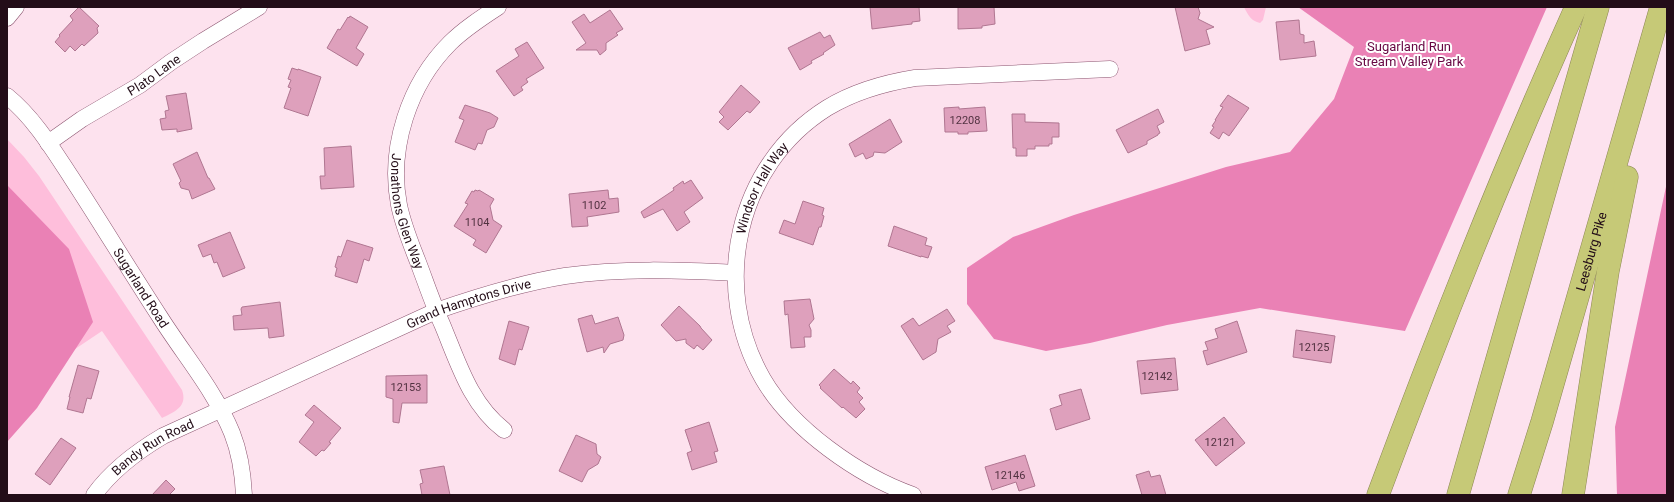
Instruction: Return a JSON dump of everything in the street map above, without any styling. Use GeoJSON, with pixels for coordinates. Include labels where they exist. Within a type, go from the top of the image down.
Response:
{"type":"FeatureCollection","features":[{"type":"Feature","properties":{"kind":"highway"},"geometry":{"type":"LineString","coordinates":[[1378,495],[1408,413],[1497,191],[1576,7]]}},
{"type":"Feature","properties":{"kind":"highway"},"geometry":{"type":"LineString","coordinates":[[1458,495],[1598,7]]}},
{"type":"Feature","properties":{"kind":"highway","name":"Leesburg Pike"},"geometry":{"type":"LineString","coordinates":[[1519,495],[1542,422],[1661,7]]}},
{"type":"Feature","properties":{"kind":"highway"},"geometry":{"type":"LineString","coordinates":[[1573,495],[1608,271],[1632,154],[1665,7]]}},
{"type":"Feature","properties":{"kind":"highway"},"geometry":{"type":"LineString","coordinates":[[1370,495],[1408,413]]}},
{"type":"Feature","properties":{"kind":"street"},"geometry":{"type":"LineString","coordinates":[[7,18],[16,7]]}},
{"type":"Feature","properties":{"kind":"street","name":"Plato Lane"},"geometry":{"type":"LineString","coordinates":[[48,143],[82,119],[140,86],[171,62],[259,7]]}},
{"type":"Feature","properties":{"kind":"street","name":"Jonathons Glen Way"},"geometry":{"type":"LineString","coordinates":[[498,7],[467,28],[449,44],[432,63],[419,84],[408,109],[400,134],[397,174],[399,204],[407,232],[436,311],[474,396],[484,413],[504,430]]}},
{"type":"Feature","properties":{"kind":"street","name":"Windsor Hall Way"},"geometry":{"type":"LineString","coordinates":[[913,495],[879,480],[852,464],[824,444],[798,422],[777,400],[757,366],[742,328],[737,301],[735,273],[736,249],[749,203],[769,165],[788,141],[806,124],[827,108],[848,96],[888,82],[915,78],[1110,69]]}},
{"type":"Feature","properties":{"kind":"street","name":"Sugarland Road"},"geometry":{"type":"LineString","coordinates":[[7,96],[18,105],[48,143],[115,244],[159,316],[221,409],[232,434],[240,459],[244,495]]}},
{"type":"Feature","properties":{"kind":"street","name":"Grand Hamptons Drive"},"geometry":{"type":"LineString","coordinates":[[221,409],[436,311],[480,296],[521,285],[565,276],[613,272],[709,271],[735,273]]}},
{"type":"Feature","properties":{"kind":"street","name":"Bandy Run Road"},"geometry":{"type":"LineString","coordinates":[[94,495],[119,466],[140,449],[162,436],[221,409]]}},
{"type":"Feature","properties":{"kind":"shaded area"},"geometry":{"type":"Polygon","coordinates":[[[1244,7],[1266,7],[1263,20],[1260,23],[1254,21],[1248,15],[1244,7]]]}},
{"type":"Feature","properties":{"kind":"shaded area"},"geometry":{"type":"Polygon","coordinates":[[[7,139],[39,176],[182,390],[183,401],[179,408],[175,411],[162,418],[102,331],[23,384],[7,399],[7,139]]]}},
{"type":"Feature","properties":{"kind":"green space","name":"Sugarland Run Stream Valley Park"},"geometry":{"type":"Polygon","coordinates":[[[1298,7],[1547,7],[1405,331],[1260,308],[1167,325],[1090,343],[1046,351],[994,339],[967,304],[967,268],[1013,237],[1074,215],[1226,167],[1290,152],[1334,99],[1354,47],[1298,7]]]}},
{"type":"Feature","properties":{"kind":"green space"},"geometry":{"type":"Polygon","coordinates":[[[1667,182],[1667,495],[1617,495],[1615,427],[1667,182]]]}},
{"type":"Feature","properties":{"kind":"green space"},"geometry":{"type":"Polygon","coordinates":[[[7,185],[69,249],[93,322],[37,408],[7,442],[7,185]]]}},
{"type":"Feature","properties":{"kind":"building"},"geometry":{"type":"Polygon","coordinates":[[[79,7],[99,26],[97,28],[98,33],[84,46],[82,44],[75,51],[70,46],[65,52],[55,42],[60,36],[59,35],[73,20],[70,16],[79,7]]]}},
{"type":"Feature","properties":{"kind":"building"},"geometry":{"type":"Polygon","coordinates":[[[870,7],[919,7],[920,21],[912,22],[912,24],[872,29],[870,7]]]}},
{"type":"Feature","properties":{"kind":"building"},"geometry":{"type":"Polygon","coordinates":[[[958,7],[994,7],[995,24],[982,26],[982,28],[958,29],[958,7]]]}},
{"type":"Feature","properties":{"kind":"building"},"geometry":{"type":"Polygon","coordinates":[[[1175,7],[1198,7],[1200,13],[1198,19],[1214,27],[1206,30],[1210,44],[1185,51],[1175,7]]]}},
{"type":"Feature","properties":{"kind":"building"},"geometry":{"type":"Polygon","coordinates":[[[610,10],[623,29],[616,33],[618,35],[606,43],[606,50],[600,55],[597,50],[576,50],[586,43],[572,22],[584,14],[590,23],[610,10]]]}},
{"type":"Feature","properties":{"kind":"building"},"geometry":{"type":"Polygon","coordinates":[[[350,16],[368,27],[356,48],[364,54],[357,66],[327,48],[338,29],[340,30],[350,16]]]}},
{"type":"Feature","properties":{"kind":"building"},"geometry":{"type":"Polygon","coordinates":[[[1299,20],[1300,34],[1304,35],[1304,43],[1314,41],[1316,56],[1280,60],[1276,22],[1299,20]]]}},
{"type":"Feature","properties":{"kind":"building"},"geometry":{"type":"Polygon","coordinates":[[[820,32],[824,38],[830,35],[835,45],[823,53],[824,54],[811,61],[812,63],[800,70],[788,48],[820,32]]]}},
{"type":"Feature","properties":{"kind":"building"},"geometry":{"type":"Polygon","coordinates":[[[527,42],[544,68],[526,79],[528,82],[521,87],[523,90],[514,96],[496,71],[519,56],[515,49],[527,42]]]}},
{"type":"Feature","properties":{"kind":"building"},"geometry":{"type":"Polygon","coordinates":[[[292,68],[321,77],[308,116],[284,108],[291,88],[288,87],[291,80],[288,79],[292,68]]]}},
{"type":"Feature","properties":{"kind":"building"},"geometry":{"type":"Polygon","coordinates":[[[741,85],[760,102],[750,113],[747,111],[728,130],[719,122],[724,117],[719,112],[741,85]]]}},
{"type":"Feature","properties":{"kind":"building"},"geometry":{"type":"Polygon","coordinates":[[[186,93],[192,129],[177,132],[177,129],[162,130],[160,119],[166,118],[165,111],[169,110],[166,96],[186,93]]]}},
{"type":"Feature","properties":{"kind":"building"},"geometry":{"type":"Polygon","coordinates":[[[1228,95],[1249,108],[1229,136],[1223,132],[1219,139],[1210,133],[1214,127],[1212,126],[1215,120],[1223,107],[1220,106],[1228,95]]]}},
{"type":"Feature","properties":{"kind":"building"},"geometry":{"type":"Polygon","coordinates":[[[465,105],[490,113],[498,118],[494,127],[487,130],[482,144],[478,143],[475,150],[455,142],[464,120],[459,118],[465,105]]]}},
{"type":"Feature","properties":{"kind":"building"},"geometry":{"type":"Polygon","coordinates":[[[959,107],[959,109],[985,107],[987,131],[968,132],[968,134],[945,132],[944,108],[959,107]]]}},
{"type":"Feature","properties":{"kind":"building"},"geometry":{"type":"Polygon","coordinates":[[[1158,109],[1164,122],[1157,126],[1160,133],[1147,141],[1147,144],[1128,153],[1116,130],[1158,109]]]}},
{"type":"Feature","properties":{"kind":"building"},"geometry":{"type":"Polygon","coordinates":[[[1012,114],[1025,114],[1025,122],[1059,123],[1059,137],[1052,137],[1052,144],[1049,144],[1049,146],[1035,146],[1035,149],[1027,149],[1027,156],[1016,156],[1016,148],[1013,148],[1012,114]]]}},
{"type":"Feature","properties":{"kind":"building"},"geometry":{"type":"Polygon","coordinates":[[[890,119],[902,142],[885,153],[874,152],[873,156],[866,159],[863,153],[855,157],[849,144],[890,119]]]}},
{"type":"Feature","properties":{"kind":"building"},"geometry":{"type":"Polygon","coordinates":[[[351,146],[354,187],[321,189],[320,176],[325,176],[324,148],[351,146]]]}},
{"type":"Feature","properties":{"kind":"building"},"geometry":{"type":"Polygon","coordinates":[[[197,152],[208,178],[215,189],[192,199],[189,190],[181,188],[179,183],[181,181],[173,164],[197,152]]]}},
{"type":"Feature","properties":{"kind":"building"},"geometry":{"type":"Polygon","coordinates":[[[691,180],[703,198],[684,212],[690,222],[677,231],[663,209],[644,218],[641,212],[674,190],[673,188],[683,181],[684,184],[691,180]]]}},
{"type":"Feature","properties":{"kind":"building"},"geometry":{"type":"Polygon","coordinates":[[[475,190],[479,190],[494,199],[490,206],[493,220],[502,226],[486,253],[473,245],[476,240],[454,226],[468,204],[465,203],[472,191],[474,192],[475,190]]]}},
{"type":"Feature","properties":{"kind":"building"},"geometry":{"type":"Polygon","coordinates":[[[608,190],[609,199],[618,198],[619,212],[587,217],[588,226],[572,227],[569,194],[608,190]]]}},
{"type":"Feature","properties":{"kind":"building"},"geometry":{"type":"Polygon","coordinates":[[[803,201],[824,208],[822,215],[824,216],[821,227],[819,227],[813,245],[779,233],[784,220],[795,224],[803,201]]]}},
{"type":"Feature","properties":{"kind":"building"},"geometry":{"type":"Polygon","coordinates":[[[894,226],[927,238],[925,245],[932,247],[928,258],[888,246],[894,226]]]}},
{"type":"Feature","properties":{"kind":"building"},"geometry":{"type":"Polygon","coordinates":[[[230,232],[245,268],[223,277],[217,262],[214,263],[211,254],[203,257],[198,245],[230,232]]]}},
{"type":"Feature","properties":{"kind":"building"},"geometry":{"type":"Polygon","coordinates":[[[347,240],[373,248],[369,261],[364,259],[357,283],[335,276],[337,268],[335,267],[338,256],[341,257],[347,240]]]}},
{"type":"Feature","properties":{"kind":"building"},"geometry":{"type":"Polygon","coordinates":[[[810,299],[814,319],[809,325],[811,337],[804,337],[805,347],[791,348],[788,314],[785,315],[784,301],[810,299]]]}},
{"type":"Feature","properties":{"kind":"building"},"geometry":{"type":"Polygon","coordinates":[[[280,302],[284,336],[269,338],[268,328],[234,330],[233,316],[242,315],[242,307],[280,302]]]}},
{"type":"Feature","properties":{"kind":"building"},"geometry":{"type":"Polygon","coordinates":[[[679,306],[712,340],[703,350],[697,345],[694,349],[686,343],[686,339],[676,341],[661,325],[679,306]]]}},
{"type":"Feature","properties":{"kind":"building"},"geometry":{"type":"Polygon","coordinates":[[[947,309],[955,321],[947,326],[951,332],[938,339],[936,352],[923,360],[901,326],[913,318],[919,326],[947,309]]]}},
{"type":"Feature","properties":{"kind":"building"},"geometry":{"type":"Polygon","coordinates":[[[592,315],[595,324],[618,317],[624,335],[623,340],[610,344],[604,353],[603,347],[587,352],[578,319],[592,315]]]}},
{"type":"Feature","properties":{"kind":"building"},"geometry":{"type":"Polygon","coordinates":[[[509,321],[529,327],[522,350],[519,349],[515,365],[499,359],[509,321]]]}},
{"type":"Feature","properties":{"kind":"building"},"geometry":{"type":"Polygon","coordinates":[[[1237,321],[1247,352],[1207,365],[1203,351],[1208,350],[1205,342],[1218,338],[1215,329],[1237,321]]]}},
{"type":"Feature","properties":{"kind":"building"},"geometry":{"type":"Polygon","coordinates":[[[1296,330],[1335,336],[1331,363],[1293,357],[1296,330]]]}},
{"type":"Feature","properties":{"kind":"building"},"geometry":{"type":"Polygon","coordinates":[[[1175,358],[1178,390],[1141,394],[1137,361],[1175,358]]]}},
{"type":"Feature","properties":{"kind":"building"},"geometry":{"type":"Polygon","coordinates":[[[78,365],[99,371],[91,399],[87,398],[83,413],[67,409],[78,365]]]}},
{"type":"Feature","properties":{"kind":"building"},"geometry":{"type":"Polygon","coordinates":[[[834,369],[851,384],[853,381],[860,388],[857,392],[863,398],[859,402],[865,409],[856,418],[843,407],[842,408],[820,388],[821,387],[819,385],[834,369]]]}},
{"type":"Feature","properties":{"kind":"building"},"geometry":{"type":"Polygon","coordinates":[[[427,375],[427,403],[402,403],[399,423],[393,422],[393,399],[386,397],[386,376],[427,375]]]}},
{"type":"Feature","properties":{"kind":"building"},"geometry":{"type":"Polygon","coordinates":[[[1081,389],[1090,419],[1056,430],[1050,409],[1062,405],[1059,395],[1081,389]]]}},
{"type":"Feature","properties":{"kind":"building"},"geometry":{"type":"Polygon","coordinates":[[[314,405],[341,428],[329,442],[331,443],[324,451],[322,450],[316,456],[299,442],[314,422],[305,415],[314,405]]]}},
{"type":"Feature","properties":{"kind":"building"},"geometry":{"type":"Polygon","coordinates":[[[1224,417],[1245,443],[1216,466],[1195,440],[1224,417]]]}},
{"type":"Feature","properties":{"kind":"building"},"geometry":{"type":"Polygon","coordinates":[[[709,422],[718,451],[714,452],[717,462],[692,470],[687,453],[692,451],[685,430],[709,422]]]}},
{"type":"Feature","properties":{"kind":"building"},"geometry":{"type":"Polygon","coordinates":[[[576,435],[596,444],[597,454],[601,457],[598,464],[588,470],[582,482],[559,471],[576,435]]]}},
{"type":"Feature","properties":{"kind":"building"},"geometry":{"type":"Polygon","coordinates":[[[61,438],[76,448],[50,485],[35,474],[61,438]]]}},
{"type":"Feature","properties":{"kind":"building"},"geometry":{"type":"Polygon","coordinates":[[[1025,455],[1035,486],[1019,491],[1016,482],[992,490],[985,467],[1025,455]]]}},
{"type":"Feature","properties":{"kind":"building"},"geometry":{"type":"Polygon","coordinates":[[[444,466],[450,495],[422,495],[420,484],[423,483],[420,470],[444,466]]]}},
{"type":"Feature","properties":{"kind":"building"},"geometry":{"type":"Polygon","coordinates":[[[1149,471],[1151,477],[1160,475],[1166,495],[1142,495],[1136,475],[1149,471]]]}},
{"type":"Feature","properties":{"kind":"building"},"geometry":{"type":"Polygon","coordinates":[[[166,480],[175,489],[169,495],[152,495],[166,480]]]}}]}
